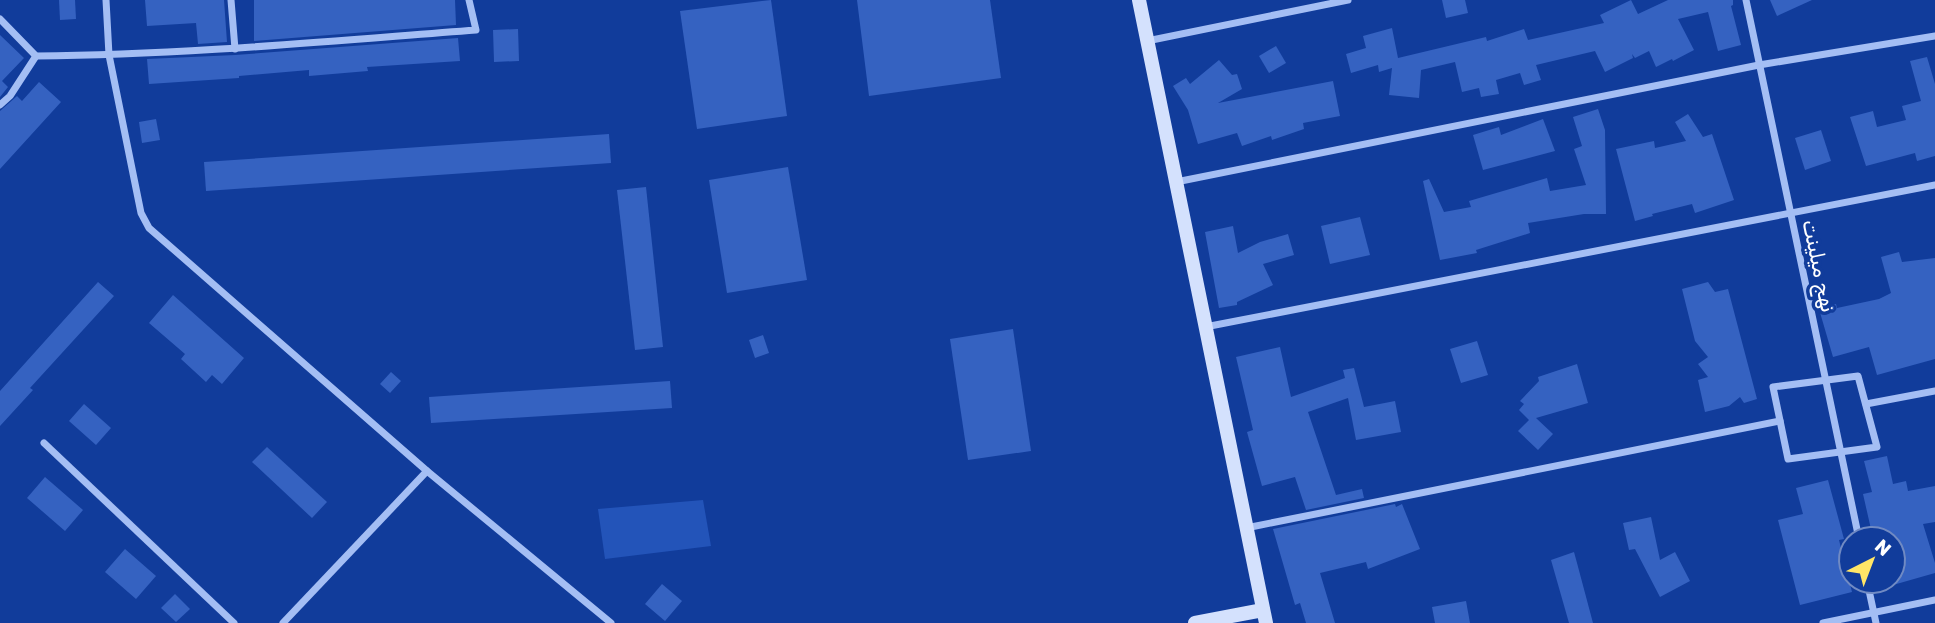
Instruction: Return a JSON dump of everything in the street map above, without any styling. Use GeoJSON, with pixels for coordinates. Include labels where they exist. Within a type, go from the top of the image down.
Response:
{"type":"FeatureCollection","features":[{"type":"Feature","properties":{"kind":"main road"},"geometry":{"type":"LineString","coordinates":[[1139,0],[1265,616],[1195,623]]}},
{"type":"Feature","properties":{"kind":"street"},"geometry":{"type":"LineString","coordinates":[[106,0],[109,55],[141,212],[149,228],[427,471],[611,623]]}},
{"type":"Feature","properties":{"kind":"street"},"geometry":{"type":"LineString","coordinates":[[232,0],[235,49]]}},
{"type":"Feature","properties":{"kind":"street"},"geometry":{"type":"LineString","coordinates":[[0,19],[36,56],[109,55],[235,49],[476,30],[469,0]]}},
{"type":"Feature","properties":{"kind":"street"},"geometry":{"type":"LineString","coordinates":[[1147,41],[1348,0]]}},
{"type":"Feature","properties":{"kind":"street","name":"نهج ميلينت"},"geometry":{"type":"LineString","coordinates":[[1746,0],[1856,525]]}},
{"type":"Feature","properties":{"kind":"street"},"geometry":{"type":"LineString","coordinates":[[1176,182],[1759,65],[1935,36]]}},
{"type":"Feature","properties":{"kind":"street"},"geometry":{"type":"LineString","coordinates":[[0,106],[10,96],[36,56]]}},
{"type":"Feature","properties":{"kind":"street"},"geometry":{"type":"LineString","coordinates":[[1205,327],[1935,185]]}},
{"type":"Feature","properties":{"kind":"street"},"geometry":{"type":"LineString","coordinates":[[1858,376],[1866,404],[1877,447],[1788,459],[1773,387],[1858,376]]}},
{"type":"Feature","properties":{"kind":"street"},"geometry":{"type":"LineString","coordinates":[[1866,404],[1935,391]]}},
{"type":"Feature","properties":{"kind":"street"},"geometry":{"type":"LineString","coordinates":[[1246,528],[1780,421]]}},
{"type":"Feature","properties":{"kind":"street"},"geometry":{"type":"LineString","coordinates":[[44,443],[234,623]]}},
{"type":"Feature","properties":{"kind":"street"},"geometry":{"type":"LineString","coordinates":[[283,623],[427,471]]}},
{"type":"Feature","properties":{"kind":"street"},"geometry":{"type":"LineString","coordinates":[[1870,595],[1876,623]]}},
{"type":"Feature","properties":{"kind":"street"},"geometry":{"type":"LineString","coordinates":[[1823,623],[1935,600]]}},
{"type":"Feature","properties":{"kind":"shaded area"},"geometry":{"type":"Polygon","coordinates":[[[703,500],[711,546],[605,559],[598,509],[703,500]]]}},
{"type":"Feature","properties":{"kind":"building"},"geometry":{"type":"Polygon","coordinates":[[[59,0],[75,0],[76,19],[60,20],[59,0]]]}},
{"type":"Feature","properties":{"kind":"building"},"geometry":{"type":"Polygon","coordinates":[[[145,0],[224,0],[227,42],[198,44],[196,23],[147,26],[145,0]]]}},
{"type":"Feature","properties":{"kind":"building"},"geometry":{"type":"Polygon","coordinates":[[[254,0],[455,0],[456,25],[254,41],[254,0]]]}},
{"type":"Feature","properties":{"kind":"building"},"geometry":{"type":"Polygon","coordinates":[[[771,0],[787,116],[697,129],[680,11],[771,0]]]}},
{"type":"Feature","properties":{"kind":"building"},"geometry":{"type":"Polygon","coordinates":[[[857,0],[990,0],[1001,78],[869,96],[857,0]]]}},
{"type":"Feature","properties":{"kind":"building"},"geometry":{"type":"Polygon","coordinates":[[[1442,0],[1465,0],[1468,13],[1446,18],[1442,0]]]}},
{"type":"Feature","properties":{"kind":"building"},"geometry":{"type":"Polygon","coordinates":[[[1631,0],[1638,14],[1668,0],[1733,0],[1731,6],[1741,45],[1718,51],[1708,12],[1678,19],[1694,50],[1673,61],[1672,59],[1656,67],[1649,51],[1635,58],[1632,54],[1633,58],[1605,72],[1595,51],[1536,65],[1541,80],[1524,85],[1520,73],[1496,80],[1499,94],[1481,97],[1479,88],[1462,92],[1455,62],[1421,70],[1419,98],[1389,95],[1392,68],[1379,72],[1378,65],[1351,73],[1346,54],[1366,48],[1363,36],[1392,28],[1398,58],[1486,37],[1487,41],[1524,29],[1528,40],[1604,23],[1600,15],[1631,0]]]}},
{"type":"Feature","properties":{"kind":"building"},"geometry":{"type":"Polygon","coordinates":[[[1770,0],[1812,0],[1777,16],[1770,0]]]}},
{"type":"Feature","properties":{"kind":"building"},"geometry":{"type":"Polygon","coordinates":[[[518,29],[519,61],[494,62],[493,30],[518,29]]]}},
{"type":"Feature","properties":{"kind":"building"},"geometry":{"type":"Polygon","coordinates":[[[0,35],[24,58],[2,81],[8,87],[0,97],[0,35]]]}},
{"type":"Feature","properties":{"kind":"building"},"geometry":{"type":"Polygon","coordinates":[[[458,38],[460,61],[367,67],[368,71],[309,76],[309,70],[149,84],[147,59],[458,38]]]}},
{"type":"Feature","properties":{"kind":"building"},"geometry":{"type":"Polygon","coordinates":[[[1276,46],[1286,63],[1269,73],[1259,56],[1276,46]]]}},
{"type":"Feature","properties":{"kind":"building"},"geometry":{"type":"Polygon","coordinates":[[[1927,57],[1935,84],[1935,156],[1917,161],[1915,153],[1866,166],[1850,117],[1873,111],[1877,127],[1906,120],[1902,106],[1921,101],[1910,61],[1927,57]]]}},
{"type":"Feature","properties":{"kind":"building"},"geometry":{"type":"Polygon","coordinates":[[[1219,60],[1232,75],[1237,74],[1242,89],[1218,103],[1333,81],[1340,116],[1303,123],[1304,129],[1272,140],[1271,136],[1242,146],[1237,133],[1198,144],[1188,110],[1173,86],[1186,78],[1190,84],[1219,60]]]}},
{"type":"Feature","properties":{"kind":"building"},"geometry":{"type":"Polygon","coordinates":[[[39,82],[61,102],[0,169],[0,111],[17,96],[22,101],[39,82]]]}},
{"type":"Feature","properties":{"kind":"building"},"geometry":{"type":"Polygon","coordinates":[[[1598,109],[1605,130],[1606,214],[1584,214],[1528,223],[1530,233],[1476,250],[1477,253],[1440,260],[1423,181],[1429,179],[1444,212],[1471,207],[1469,201],[1547,178],[1550,191],[1586,185],[1574,149],[1582,146],[1573,117],[1598,109]]]}},
{"type":"Feature","properties":{"kind":"building"},"geometry":{"type":"Polygon","coordinates":[[[1688,114],[1703,137],[1712,134],[1734,200],[1695,213],[1692,204],[1635,221],[1616,149],[1654,141],[1655,148],[1686,141],[1675,122],[1688,114]]]}},
{"type":"Feature","properties":{"kind":"building"},"geometry":{"type":"Polygon","coordinates":[[[156,119],[160,140],[142,143],[139,122],[156,119]]]}},
{"type":"Feature","properties":{"kind":"building"},"geometry":{"type":"Polygon","coordinates":[[[1543,119],[1555,151],[1483,170],[1473,135],[1499,127],[1501,135],[1543,119]]]}},
{"type":"Feature","properties":{"kind":"building"},"geometry":{"type":"Polygon","coordinates":[[[1821,130],[1831,161],[1805,170],[1795,138],[1821,130]]]}},
{"type":"Feature","properties":{"kind":"building"},"geometry":{"type":"Polygon","coordinates":[[[609,134],[611,163],[206,191],[204,162],[609,134]]]}},
{"type":"Feature","properties":{"kind":"building"},"geometry":{"type":"Polygon","coordinates":[[[788,167],[807,280],[727,293],[709,180],[788,167]]]}},
{"type":"Feature","properties":{"kind":"building"},"geometry":{"type":"Polygon","coordinates":[[[646,187],[663,347],[635,350],[617,190],[646,187]]]}},
{"type":"Feature","properties":{"kind":"building"},"geometry":{"type":"Polygon","coordinates":[[[1360,217],[1370,255],[1330,264],[1321,226],[1360,217]]]}},
{"type":"Feature","properties":{"kind":"building"},"geometry":{"type":"Polygon","coordinates":[[[1233,226],[1238,253],[1260,242],[1288,234],[1294,255],[1263,264],[1273,285],[1237,302],[1237,305],[1219,308],[1205,232],[1233,226]]]}},
{"type":"Feature","properties":{"kind":"building"},"geometry":{"type":"Polygon","coordinates":[[[1899,252],[1902,262],[1935,258],[1935,359],[1877,375],[1869,347],[1833,357],[1819,309],[1836,304],[1837,308],[1879,299],[1891,293],[1881,257],[1899,252]]]}},
{"type":"Feature","properties":{"kind":"building"},"geometry":{"type":"Polygon","coordinates":[[[98,282],[114,296],[30,388],[33,390],[0,426],[0,391],[98,282]]]}},
{"type":"Feature","properties":{"kind":"building"},"geometry":{"type":"Polygon","coordinates":[[[1708,282],[1715,292],[1728,289],[1757,399],[1744,403],[1740,397],[1729,406],[1705,412],[1698,380],[1708,377],[1698,364],[1708,357],[1695,341],[1682,289],[1708,282]]]}},
{"type":"Feature","properties":{"kind":"building"},"geometry":{"type":"Polygon","coordinates":[[[173,295],[244,358],[222,384],[212,375],[206,382],[181,359],[185,354],[149,323],[173,295]]]}},
{"type":"Feature","properties":{"kind":"building"},"geometry":{"type":"Polygon","coordinates":[[[1013,329],[1031,451],[968,460],[950,339],[1013,329]]]}},
{"type":"Feature","properties":{"kind":"building"},"geometry":{"type":"Polygon","coordinates":[[[763,335],[769,353],[755,358],[749,340],[763,335]]]}},
{"type":"Feature","properties":{"kind":"building"},"geometry":{"type":"Polygon","coordinates":[[[1477,341],[1488,375],[1461,383],[1450,349],[1477,341]]]}},
{"type":"Feature","properties":{"kind":"building"},"geometry":{"type":"Polygon","coordinates":[[[1280,347],[1291,397],[1345,378],[1343,370],[1354,368],[1364,407],[1395,401],[1401,432],[1356,440],[1348,398],[1308,412],[1336,495],[1362,489],[1364,498],[1306,510],[1295,477],[1262,486],[1247,432],[1253,430],[1236,357],[1280,347]]]}},
{"type":"Feature","properties":{"kind":"building"},"geometry":{"type":"Polygon","coordinates":[[[1577,364],[1588,403],[1536,418],[1553,434],[1538,450],[1518,431],[1529,420],[1519,410],[1524,404],[1520,401],[1539,381],[1538,377],[1577,364]]]}},
{"type":"Feature","properties":{"kind":"building"},"geometry":{"type":"Polygon","coordinates":[[[391,372],[401,381],[390,393],[380,384],[391,372]]]}},
{"type":"Feature","properties":{"kind":"building"},"geometry":{"type":"Polygon","coordinates":[[[670,381],[672,408],[431,423],[429,397],[670,381]]]}},
{"type":"Feature","properties":{"kind":"building"},"geometry":{"type":"Polygon","coordinates":[[[84,404],[111,428],[96,445],[69,421],[84,404]]]}},
{"type":"Feature","properties":{"kind":"building"},"geometry":{"type":"Polygon","coordinates":[[[267,447],[327,502],[312,518],[252,462],[267,447]]]}},
{"type":"Feature","properties":{"kind":"building"},"geometry":{"type":"Polygon","coordinates":[[[1887,456],[1893,484],[1906,481],[1908,491],[1935,486],[1935,522],[1923,524],[1935,563],[1935,573],[1907,581],[1907,525],[1870,525],[1863,494],[1872,492],[1864,461],[1887,456]]]}},
{"type":"Feature","properties":{"kind":"building"},"geometry":{"type":"Polygon","coordinates":[[[45,477],[83,510],[65,531],[27,498],[45,477]]]}},
{"type":"Feature","properties":{"kind":"building"},"geometry":{"type":"Polygon","coordinates":[[[1828,480],[1840,525],[1837,525],[1837,595],[1840,595],[1800,605],[1778,520],[1803,514],[1796,488],[1828,480]]]}},
{"type":"Feature","properties":{"kind":"building"},"geometry":{"type":"Polygon","coordinates":[[[1395,504],[1396,507],[1402,504],[1420,549],[1368,569],[1366,562],[1320,573],[1335,623],[1306,623],[1300,603],[1295,605],[1273,529],[1395,504]]]}},
{"type":"Feature","properties":{"kind":"building"},"geometry":{"type":"Polygon","coordinates":[[[1651,517],[1660,560],[1675,552],[1690,581],[1660,597],[1635,549],[1629,550],[1623,523],[1651,517]]]}},
{"type":"Feature","properties":{"kind":"building"},"geometry":{"type":"Polygon","coordinates":[[[125,549],[156,576],[136,599],[105,572],[125,549]]]}},
{"type":"Feature","properties":{"kind":"building"},"geometry":{"type":"Polygon","coordinates":[[[1574,552],[1593,623],[1569,623],[1551,560],[1574,552]]]}},
{"type":"Feature","properties":{"kind":"building"},"geometry":{"type":"Polygon","coordinates":[[[662,584],[682,601],[665,621],[645,604],[662,584]]]}},
{"type":"Feature","properties":{"kind":"building"},"geometry":{"type":"Polygon","coordinates":[[[175,594],[190,609],[176,622],[161,608],[175,594]]]}},
{"type":"Feature","properties":{"kind":"building"},"geometry":{"type":"Polygon","coordinates":[[[1466,601],[1470,623],[1435,623],[1432,607],[1466,601]]]}}]}
